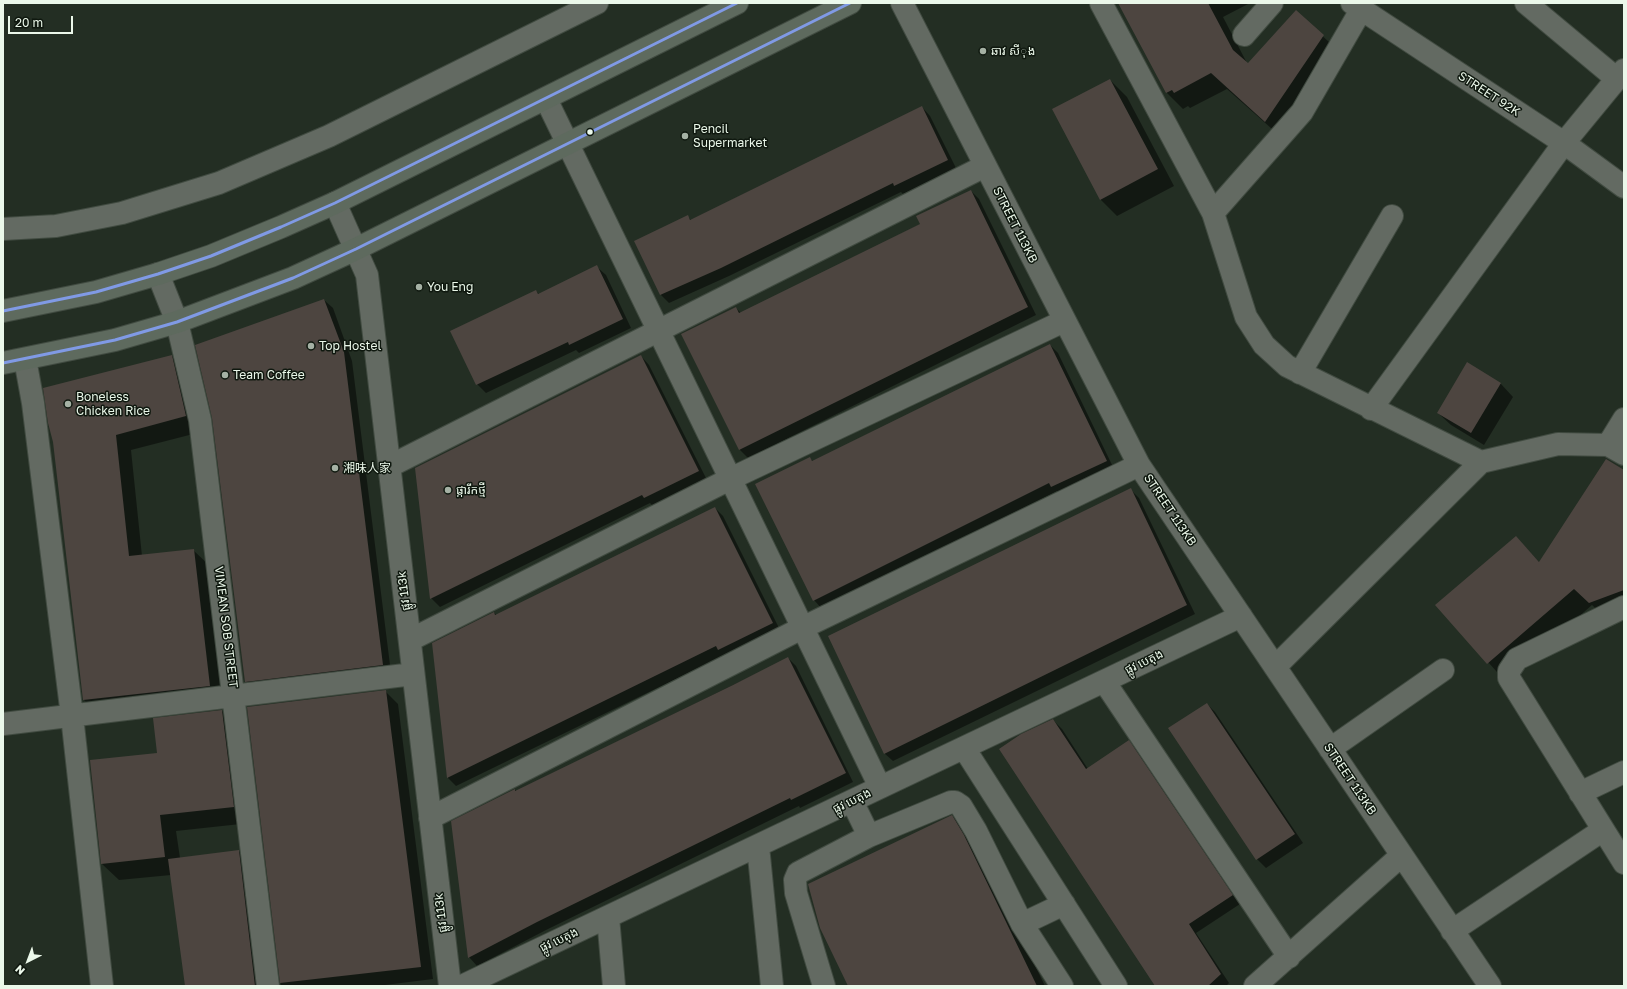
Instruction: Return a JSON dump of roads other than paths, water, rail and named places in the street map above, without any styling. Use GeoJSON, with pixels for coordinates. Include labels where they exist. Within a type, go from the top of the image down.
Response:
{"type":"FeatureCollection","features":[{"type":"Feature","properties":{"kind":"highway"},"geometry":{"type":"LineString","coordinates":[[3,311],[96,292],[158,274],[211,256],[281,228],[336,203],[737,3]]}},
{"type":"Feature","properties":{"kind":"highway"},"geometry":{"type":"LineString","coordinates":[[3,363],[115,340],[177,322],[293,278],[356,249],[850,3]]}},
{"type":"Feature","properties":{"kind":"street"},"geometry":{"type":"LineString","coordinates":[[3,229],[56,226],[122,213],[218,183],[329,136],[597,3]]}},
{"type":"Feature","properties":{"kind":"street","name":"STREET 113KB"},"geometry":{"type":"LineString","coordinates":[[902,3],[1139,465],[1490,986]]}},
{"type":"Feature","properties":{"kind":"street"},"geometry":{"type":"LineString","coordinates":[[1101,3],[1213,213],[1246,318],[1264,345],[1287,366],[1481,462]]}},
{"type":"Feature","properties":{"kind":"street"},"geometry":{"type":"LineString","coordinates":[[1244,35],[1272,3]]}},
{"type":"Feature","properties":{"kind":"street"},"geometry":{"type":"LineString","coordinates":[[1372,409],[1564,143],[1620,75],[1526,3]]}},
{"type":"Feature","properties":{"kind":"street"},"geometry":{"type":"LineString","coordinates":[[1213,213],[1302,112],[1356,6]]}},
{"type":"Feature","properties":{"kind":"street","name":"STREET 92K"},"geometry":{"type":"LineString","coordinates":[[1356,6],[1564,143],[1624,188]]}},
{"type":"Feature","properties":{"kind":"street"},"geometry":{"type":"LineString","coordinates":[[546,99],[880,788]]}},
{"type":"Feature","properties":{"kind":"street"},"geometry":{"type":"LineString","coordinates":[[390,466],[985,166]]}},
{"type":"Feature","properties":{"kind":"street","name":"ផ្លូវ 113k"},"geometry":{"type":"LineString","coordinates":[[336,203],[367,275],[450,986]]}},
{"type":"Feature","properties":{"kind":"street"},"geometry":{"type":"LineString","coordinates":[[1300,373],[1392,216]]}},
{"type":"Feature","properties":{"kind":"street","name":"VIMEAN SOB STREET"},"geometry":{"type":"LineString","coordinates":[[158,274],[177,322],[200,420],[268,986]]}},
{"type":"Feature","properties":{"kind":"street"},"geometry":{"type":"LineString","coordinates":[[410,640],[730,479],[1064,320]]}},
{"type":"Feature","properties":{"kind":"street"},"geometry":{"type":"LineString","coordinates":[[25,359],[33,403],[72,716],[102,986]]}},
{"type":"Feature","properties":{"kind":"street"},"geometry":{"type":"LineString","coordinates":[[1275,667],[1481,462],[1558,444],[1616,450],[1624,419]]}},
{"type":"Feature","properties":{"kind":"street"},"geometry":{"type":"LineString","coordinates":[[430,818],[802,628],[1139,465]]}},
{"type":"Feature","properties":{"kind":"street"},"geometry":{"type":"LineString","coordinates":[[1624,606],[1517,659],[1509,671],[1509,678],[1624,863]]}},
{"type":"Feature","properties":{"kind":"street","name":"ផ្លូវ បេតុង"},"geometry":{"type":"LineString","coordinates":[[462,986],[1241,616]]}},
{"type":"Feature","properties":{"kind":"street"},"geometry":{"type":"LineString","coordinates":[[1330,749],[1443,670]]}},
{"type":"Feature","properties":{"kind":"street"},"geometry":{"type":"LineString","coordinates":[[3,724],[413,674]]}},
{"type":"Feature","properties":{"kind":"street"},"geometry":{"type":"LineString","coordinates":[[1104,681],[1289,957]]}},
{"type":"Feature","properties":{"kind":"street"},"geometry":{"type":"LineString","coordinates":[[964,748],[1116,986]]}},
{"type":"Feature","properties":{"kind":"street"},"geometry":{"type":"LineString","coordinates":[[1580,793],[1624,772]]}},
{"type":"Feature","properties":{"kind":"street"},"geometry":{"type":"LineString","coordinates":[[852,801],[870,836]]}},
{"type":"Feature","properties":{"kind":"street"},"geometry":{"type":"LineString","coordinates":[[824,986],[796,892],[795,880],[798,873],[803,869],[870,836],[950,802],[955,802],[960,806],[976,831],[1022,924],[1062,986]]}},
{"type":"Feature","properties":{"kind":"street"},"geometry":{"type":"LineString","coordinates":[[1452,931],[1603,830]]}},
{"type":"Feature","properties":{"kind":"street"},"geometry":{"type":"LineString","coordinates":[[758,846],[772,986]]}},
{"type":"Feature","properties":{"kind":"street"},"geometry":{"type":"LineString","coordinates":[[1255,986],[1402,856]]}},
{"type":"Feature","properties":{"kind":"street"},"geometry":{"type":"LineString","coordinates":[[1022,924],[1064,904]]}},
{"type":"Feature","properties":{"kind":"street"},"geometry":{"type":"LineString","coordinates":[[608,917],[614,986]]}},
{"type":"Feature","properties":{"kind":"place","name":"ឆាវ សីុង"},"geometry":{"type":"Point","coordinates":[983,51]}},
{"type":"Feature","properties":{"kind":"place","name":"Pencil Supermarket"},"geometry":{"type":"Point","coordinates":[685,136]}},
{"type":"Feature","properties":{"kind":"place","name":"You Eng"},"geometry":{"type":"Point","coordinates":[419,287]}},
{"type":"Feature","properties":{"kind":"place","name":"Top Hostel"},"geometry":{"type":"Point","coordinates":[311,346]}},
{"type":"Feature","properties":{"kind":"place","name":"Team Coffee"},"geometry":{"type":"Point","coordinates":[225,375]}},
{"type":"Feature","properties":{"kind":"place","name":"Boneless Chicken Rice"},"geometry":{"type":"Point","coordinates":[68,404]}},
{"type":"Feature","properties":{"kind":"place","name":"湘味人家"},"geometry":{"type":"Point","coordinates":[335,468]}},
{"type":"Feature","properties":{"kind":"place","name":"ផ្ការីកថ្មី"},"geometry":{"type":"Point","coordinates":[448,490]}}]}
